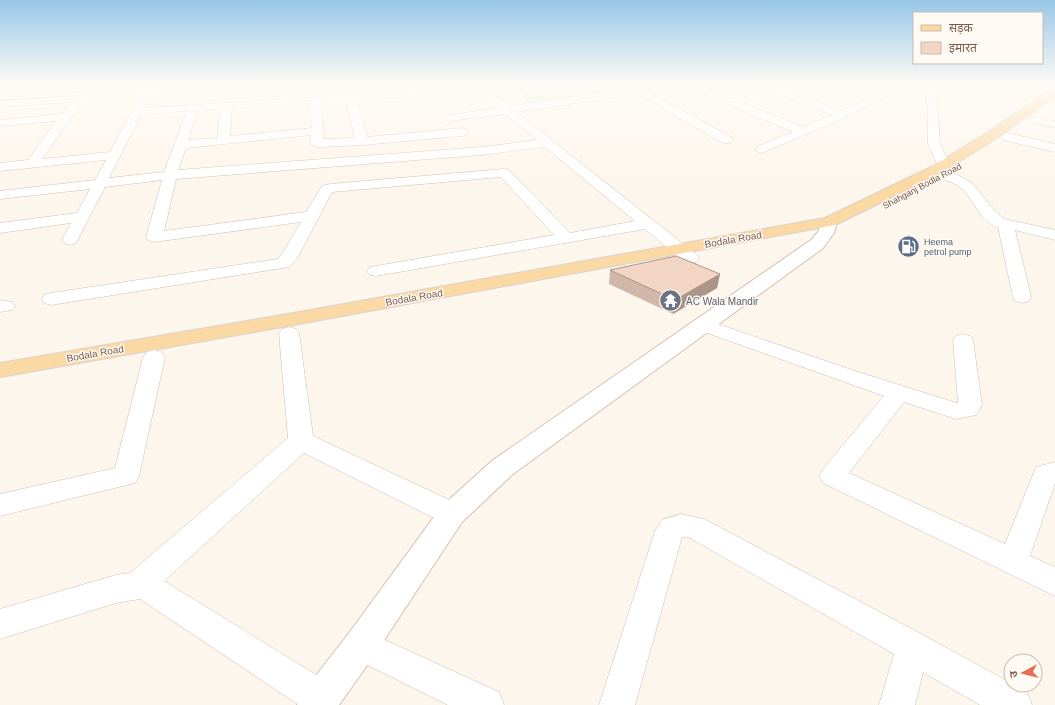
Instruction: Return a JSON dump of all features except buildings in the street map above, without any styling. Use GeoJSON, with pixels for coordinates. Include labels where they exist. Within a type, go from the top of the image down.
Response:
{"type":"FeatureCollection","features":[{"type":"Feature","properties":{"kind":"main road","name":"Shahganj Bodla Road"},"geometry":{"type":"LineString","coordinates":[[943,170],[1017,118]]}},
{"type":"Feature","properties":{"kind":"main road","name":"Shahganj Bodla Road"},"geometry":{"type":"LineString","coordinates":[[827,228],[844,226],[943,170],[1007,137],[1038,118]]}},
{"type":"Feature","properties":{"kind":"main road","name":"Bodala Road"},"geometry":{"type":"LineString","coordinates":[[0,370],[684,254],[827,228]]}},
{"type":"Feature","properties":{"kind":"main road","name":"Bodala Road"},"geometry":{"type":"LineString","coordinates":[[0,385],[289,333],[684,254]]}},
{"type":"Feature","properties":{"kind":"street"},"geometry":{"type":"LineString","coordinates":[[0,123],[55,118]]}},
{"type":"Feature","properties":{"kind":"street"},"geometry":{"type":"LineString","coordinates":[[32,164],[64,118]]}},
{"type":"Feature","properties":{"kind":"street"},"geometry":{"type":"LineString","coordinates":[[70,240],[134,118]]}},
{"type":"Feature","properties":{"kind":"street"},"geometry":{"type":"LineString","coordinates":[[190,118],[170,175],[154,237],[312,216]]}},
{"type":"Feature","properties":{"kind":"street"},"geometry":{"type":"LineString","coordinates":[[223,141],[226,118]]}},
{"type":"Feature","properties":{"kind":"street"},"geometry":{"type":"LineString","coordinates":[[268,118],[269,136]]}},
{"type":"Feature","properties":{"kind":"street"},"geometry":{"type":"LineString","coordinates":[[316,118],[318,132],[316,142],[319,143],[362,141],[462,132]]}},
{"type":"Feature","properties":{"kind":"street"},"geometry":{"type":"LineString","coordinates":[[357,118],[362,141]]}},
{"type":"Feature","properties":{"kind":"street"},"geometry":{"type":"LineString","coordinates":[[450,118],[566,238]]}},
{"type":"Feature","properties":{"kind":"street"},"geometry":{"type":"LineString","coordinates":[[516,118],[684,254]]}},
{"type":"Feature","properties":{"kind":"street"},"geometry":{"type":"LineString","coordinates":[[687,118],[727,140]]}},
{"type":"Feature","properties":{"kind":"street"},"geometry":{"type":"LineString","coordinates":[[770,118],[804,132]]}},
{"type":"Feature","properties":{"kind":"street"},"geometry":{"type":"LineString","coordinates":[[762,149],[836,118]]}},
{"type":"Feature","properties":{"kind":"street"},"geometry":{"type":"LineString","coordinates":[[933,118],[934,144],[943,170],[967,186],[991,217],[1006,225],[1055,235]]}},
{"type":"Feature","properties":{"kind":"street"},"geometry":{"type":"LineString","coordinates":[[1036,120],[1055,124]]}},
{"type":"Feature","properties":{"kind":"street"},"geometry":{"type":"LineString","coordinates":[[180,145],[318,132]]}},
{"type":"Feature","properties":{"kind":"street"},"geometry":{"type":"LineString","coordinates":[[1007,137],[1055,148]]}},
{"type":"Feature","properties":{"kind":"street"},"geometry":{"type":"LineString","coordinates":[[0,195],[170,175],[336,163],[547,143]]}},
{"type":"Feature","properties":{"kind":"street"},"geometry":{"type":"LineString","coordinates":[[0,167],[115,155]]}},
{"type":"Feature","properties":{"kind":"street"},"geometry":{"type":"LineString","coordinates":[[51,299],[282,263],[289,257],[327,189],[330,188],[504,173]]}},
{"type":"Feature","properties":{"kind":"street"},"geometry":{"type":"LineString","coordinates":[[0,228],[81,217]]}},
{"type":"Feature","properties":{"kind":"street"},"geometry":{"type":"LineString","coordinates":[[376,271],[647,224]]}},
{"type":"Feature","properties":{"kind":"street"},"geometry":{"type":"LineString","coordinates":[[1006,225],[1022,297]]}},
{"type":"Feature","properties":{"kind":"street"},"geometry":{"type":"LineString","coordinates":[[0,624],[116,588],[138,585],[146,586],[318,702],[362,645],[452,514],[503,467],[817,244],[827,228]]}},
{"type":"Feature","properties":{"kind":"street"},"geometry":{"type":"LineString","coordinates":[[703,325],[840,374],[900,392],[948,409],[964,411],[968,409],[970,405],[964,340]]}},
{"type":"Feature","properties":{"kind":"street"},"geometry":{"type":"LineString","coordinates":[[289,333],[301,441]]}},
{"type":"Feature","properties":{"kind":"street"},"geometry":{"type":"LineString","coordinates":[[0,505],[126,476],[154,357]]}},
{"type":"Feature","properties":{"kind":"street"},"geometry":{"type":"LineString","coordinates":[[900,392],[832,476],[1055,582]]}},
{"type":"Feature","properties":{"kind":"street"},"geometry":{"type":"LineString","coordinates":[[301,441],[452,514]]}},
{"type":"Feature","properties":{"kind":"street"},"geometry":{"type":"LineString","coordinates":[[138,585],[301,441]]}},
{"type":"Feature","properties":{"kind":"street"},"geometry":{"type":"LineString","coordinates":[[1013,562],[1045,474],[1055,472]]}},
{"type":"Feature","properties":{"kind":"street"},"geometry":{"type":"LineString","coordinates":[[617,705],[669,531],[674,526],[684,525],[694,528],[913,647],[1014,705]]}},
{"type":"Feature","properties":{"kind":"street"},"geometry":{"type":"LineString","coordinates":[[362,645],[486,705]]}},
{"type":"Feature","properties":{"kind":"street"},"geometry":{"type":"LineString","coordinates":[[897,705],[913,647]]}},
{"type":"Feature","properties":{"kind":"place","name":"Heema petrol pump"},"geometry":{"type":"Point","coordinates":[909,247]}},
{"type":"Feature","properties":{"kind":"place","name":"AC Wala Mandir"},"geometry":{"type":"Point","coordinates":[670,301]}}]}
